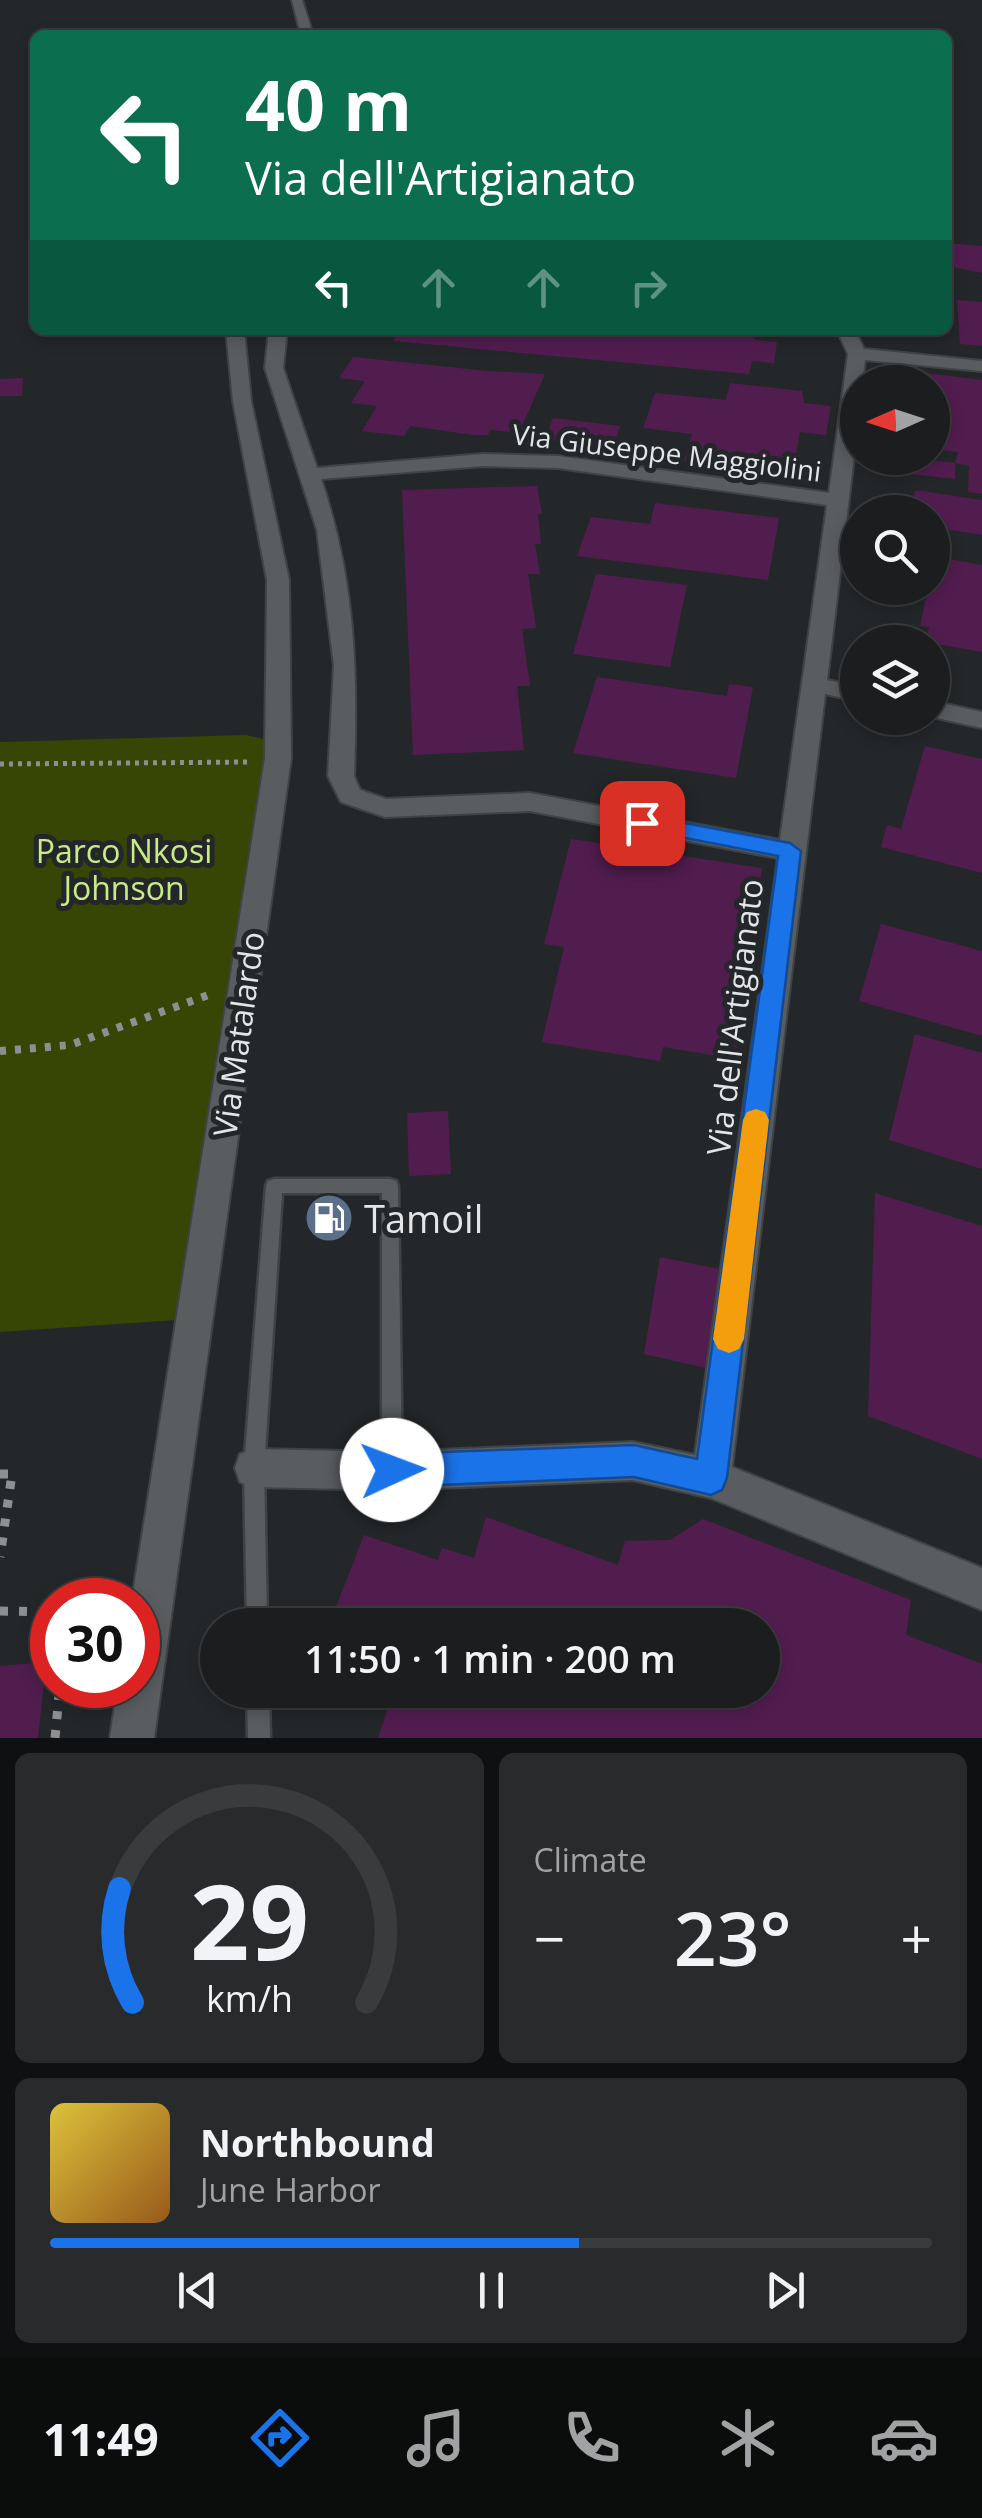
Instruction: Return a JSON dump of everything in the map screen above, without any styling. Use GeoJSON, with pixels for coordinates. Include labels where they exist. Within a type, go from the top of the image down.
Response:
{"type":"FeatureCollection","features":[{"type":"Feature","properties":{"kind":"street"},"geometry":{"type":"LineString","coordinates":[[297,0],[305,30]]}},
{"type":"Feature","properties":{"kind":"street","name":"Via Matalardo"},"geometry":{"type":"LineString","coordinates":[[132,1738],[278,762],[278,580],[242,401],[235,335]]}},
{"type":"Feature","properties":{"kind":"street"},"geometry":{"type":"LineString","coordinates":[[277,335],[274,368],[328,530],[346,666],[341,776],[350,796],[385,808],[530,802],[790,851]]}},
{"type":"Feature","properties":{"kind":"street"},"geometry":{"type":"LineString","coordinates":[[851,342],[982,366]]}},
{"type":"Feature","properties":{"kind":"street","name":"Via dell'Artigianato"},"geometry":{"type":"LineString","coordinates":[[711,1478],[811,684],[838,500],[851,342]]}},
{"type":"Feature","properties":{"kind":"street","name":"Via Giuseppe Maggiolini"},"geometry":{"type":"LineString","coordinates":[[311,474],[482,460],[558,462],[838,500]]}},
{"type":"Feature","properties":{"kind":"street"},"geometry":{"type":"LineString","coordinates":[[811,684],[840,690]]}},
{"type":"Feature","properties":{"kind":"street"},"geometry":{"type":"LineString","coordinates":[[950,713],[982,720]]}},
{"type":"Feature","properties":{"kind":"street"},"geometry":{"type":"LineString","coordinates":[[254,1468],[392,1470],[634,1461],[711,1478],[982,1589]]}},
{"type":"Feature","properties":{"kind":"lane"},"geometry":{"type":"LineString","coordinates":[[257,1608],[254,1468],[274,1186],[390,1186],[392,1470]]}},
{"type":"Feature","properties":{"kind":"lane"},"geometry":{"type":"LineString","coordinates":[[258,1708],[259,1738]]}},
{"type":"Feature","properties":{"kind":"path"},"geometry":{"type":"LineString","coordinates":[[0,764],[278,762]]}},
{"type":"Feature","properties":{"kind":"path"},"geometry":{"type":"LineString","coordinates":[[0,1051],[70,1045],[246,982]]}},
{"type":"Feature","properties":{"kind":"path"},"geometry":{"type":"LineString","coordinates":[[0,1474],[12,1474],[0,1557]]}},
{"type":"Feature","properties":{"kind":"path"},"geometry":{"type":"LineString","coordinates":[[0,1611],[30,1612]]}},
{"type":"Feature","properties":{"kind":"path"},"geometry":{"type":"LineString","coordinates":[[55,1738],[58,1708]]}},
{"type":"Feature","properties":{"kind":"green space","name":"Parco Nkosi Johnson"},"geometry":{"type":"Polygon","coordinates":[[[246,735],[268,740],[176,1320],[0,1332],[0,742],[246,735]]]}},
{"type":"Feature","properties":{"kind":"building"},"geometry":{"type":"Polygon","coordinates":[[[952,243],[982,246],[982,273],[952,267],[952,243]]]}},
{"type":"Feature","properties":{"kind":"building"},"geometry":{"type":"Polygon","coordinates":[[[957,300],[982,302],[982,346],[960,344],[957,300]]]}},
{"type":"Feature","properties":{"kind":"building"},"geometry":{"type":"Polygon","coordinates":[[[396,335],[754,335],[754,340],[777,342],[774,363],[752,361],[749,374],[393,341],[396,335]]]}},
{"type":"Feature","properties":{"kind":"building"},"geometry":{"type":"Polygon","coordinates":[[[353,357],[545,374],[519,433],[490,430],[488,435],[473,435],[410,426],[404,436],[362,431],[377,406],[351,403],[365,381],[339,378],[353,357]]]}},
{"type":"Feature","properties":{"kind":"building"},"geometry":{"type":"Polygon","coordinates":[[[950,376],[982,380],[982,494],[968,492],[969,466],[955,463],[958,452],[950,451],[950,376]]]}},
{"type":"Feature","properties":{"kind":"building"},"geometry":{"type":"Polygon","coordinates":[[[23,378],[22,396],[0,396],[0,379],[23,378]]]}},
{"type":"Feature","properties":{"kind":"building"},"geometry":{"type":"Polygon","coordinates":[[[730,383],[802,391],[804,403],[831,406],[826,435],[800,432],[794,466],[712,456],[710,464],[684,461],[692,434],[643,428],[655,393],[726,400],[730,383]]]}},
{"type":"Feature","properties":{"kind":"building"},"geometry":{"type":"Polygon","coordinates":[[[553,418],[620,426],[612,448],[544,440],[553,418]]]}},
{"type":"Feature","properties":{"kind":"building"},"geometry":{"type":"Polygon","coordinates":[[[950,462],[955,463],[955,479],[919,475],[950,475],[950,462]]]}},
{"type":"Feature","properties":{"kind":"building"},"geometry":{"type":"Polygon","coordinates":[[[537,486],[542,514],[538,514],[541,544],[535,544],[540,574],[528,574],[536,628],[522,629],[530,686],[517,686],[524,750],[413,755],[402,490],[537,486]]]}},
{"type":"Feature","properties":{"kind":"building"},"geometry":{"type":"Polygon","coordinates":[[[915,490],[948,495],[914,495],[915,490]]]}},
{"type":"Feature","properties":{"kind":"building"},"geometry":{"type":"Polygon","coordinates":[[[950,495],[982,500],[982,535],[950,530],[950,495]]]}},
{"type":"Feature","properties":{"kind":"building"},"geometry":{"type":"Polygon","coordinates":[[[655,503],[779,518],[768,580],[577,556],[591,517],[650,524],[655,503]]]}},
{"type":"Feature","properties":{"kind":"building"},"geometry":{"type":"Polygon","coordinates":[[[950,559],[982,565],[982,652],[950,646],[950,625],[920,625],[924,605],[950,605],[950,559]]]}},
{"type":"Feature","properties":{"kind":"building"},"geometry":{"type":"Polygon","coordinates":[[[596,574],[687,585],[670,667],[573,654],[596,574]]]}},
{"type":"Feature","properties":{"kind":"building"},"geometry":{"type":"Polygon","coordinates":[[[597,677],[727,696],[729,684],[753,687],[736,778],[573,753],[597,677]]]}},
{"type":"Feature","properties":{"kind":"building"},"geometry":{"type":"Polygon","coordinates":[[[925,746],[982,759],[982,873],[881,847],[887,825],[901,829],[925,746]]]}},
{"type":"Feature","properties":{"kind":"building"},"geometry":{"type":"Polygon","coordinates":[[[571,839],[762,868],[736,1059],[663,1047],[660,1061],[542,1042],[564,947],[544,944],[571,839]]]}},
{"type":"Feature","properties":{"kind":"building"},"geometry":{"type":"Polygon","coordinates":[[[881,924],[982,951],[982,1036],[859,1001],[881,924]]]}},
{"type":"Feature","properties":{"kind":"building"},"geometry":{"type":"Polygon","coordinates":[[[915,1034],[982,1053],[982,1169],[889,1140],[915,1034]]]}},
{"type":"Feature","properties":{"kind":"building"},"geometry":{"type":"Polygon","coordinates":[[[448,1111],[451,1174],[409,1176],[407,1113],[448,1111]]]}},
{"type":"Feature","properties":{"kind":"building"},"geometry":{"type":"Polygon","coordinates":[[[875,1193],[982,1226],[982,1459],[868,1416],[875,1193]]]}},
{"type":"Feature","properties":{"kind":"building"},"geometry":{"type":"Polygon","coordinates":[[[660,1257],[729,1271],[715,1370],[644,1354],[660,1257]]]}},
{"type":"Feature","properties":{"kind":"building"},"geometry":{"type":"Polygon","coordinates":[[[486,1517],[618,1565],[625,1541],[670,1540],[703,1519],[911,1600],[906,1635],[982,1664],[982,1738],[378,1738],[388,1708],[780,1708],[780,1608],[336,1608],[364,1535],[438,1560],[442,1548],[474,1558],[486,1517]]]}},
{"type":"Feature","properties":{"kind":"building"},"geometry":{"type":"Polygon","coordinates":[[[30,1663],[30,1708],[41,1708],[38,1738],[0,1738],[0,1666],[30,1663]]]}},
{"type":"Feature","properties":{"kind":"slow traffic"},"geometry":{"type":"LineString","coordinates":[[729,1339],[756,1120]]}},
{"type":"Feature","properties":{"kind":"place","name":"Tamoil"},"geometry":{"type":"Point","coordinates":[329,1218]}},
{"type":"Feature","properties":{"kind":"route"},"geometry":{"type":"LineString","coordinates":[[392,1470],[634,1461],[711,1478],[790,851],[642,823]]}}]}
